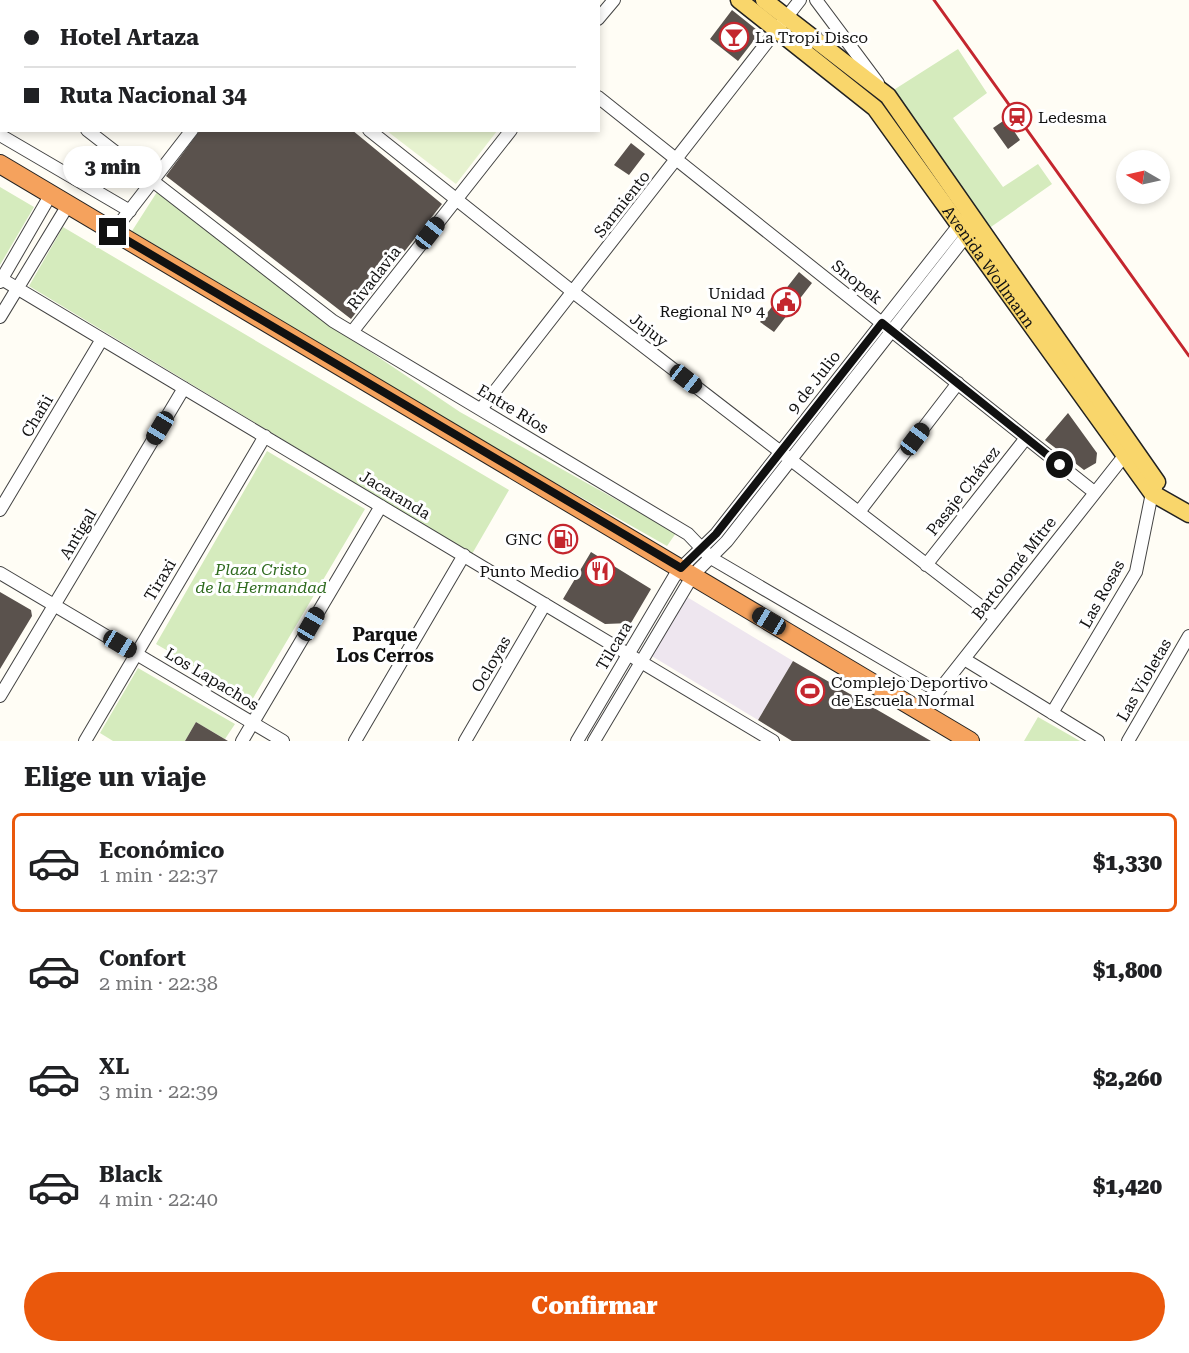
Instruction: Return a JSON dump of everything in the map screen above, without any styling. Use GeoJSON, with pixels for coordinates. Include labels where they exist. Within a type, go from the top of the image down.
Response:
{"type":"FeatureCollection","features":[{"type":"Feature","properties":{"kind":"highway"},"geometry":{"type":"LineString","coordinates":[[0,164],[65,209],[684,576],[970,741]]}},
{"type":"Feature","properties":{"kind":"highway"},"geometry":{"type":"LineString","coordinates":[[0,176],[49,199]]}},
{"type":"Feature","properties":{"kind":"highway"},"geometry":{"type":"LineString","coordinates":[[65,209],[113,232],[684,576],[949,741]]}},
{"type":"Feature","properties":{"kind":"main road"},"geometry":{"type":"LineString","coordinates":[[739,0],[782,24]]}},
{"type":"Feature","properties":{"kind":"main road"},"geometry":{"type":"LineString","coordinates":[[764,0],[782,24]]}},
{"type":"Feature","properties":{"kind":"main road","name":"Avenida Wollmann"},"geometry":{"type":"LineString","coordinates":[[782,24],[888,96],[969,226]]}},
{"type":"Feature","properties":{"kind":"main road","name":"Avenida Wollmann"},"geometry":{"type":"LineString","coordinates":[[782,24],[875,108],[969,226],[1155,488],[1189,514]]}},
{"type":"Feature","properties":{"kind":"main road","name":"Avenida Wollmann"},"geometry":{"type":"LineString","coordinates":[[1155,488],[1189,500]]}},
{"type":"Feature","properties":{"kind":"street"},"geometry":{"type":"LineString","coordinates":[[600,17],[614,0]]}},
{"type":"Feature","properties":{"kind":"street"},"geometry":{"type":"LineString","coordinates":[[782,24],[800,0]]}},
{"type":"Feature","properties":{"kind":"street","name":"Avenida Wollmann"},"geometry":{"type":"LineString","coordinates":[[816,0],[888,96]]}},
{"type":"Feature","properties":{"kind":"street","name":"Sarmiento"},"geometry":{"type":"LineString","coordinates":[[482,409],[782,24]]}},
{"type":"Feature","properties":{"kind":"street","name":"Snopek"},"geometry":{"type":"LineString","coordinates":[[600,100],[1094,492]]}},
{"type":"Feature","properties":{"kind":"street","name":"Entre Ríos"},"geometry":{"type":"LineString","coordinates":[[90,132],[333,321],[688,534],[711,558],[938,691]]}},
{"type":"Feature","properties":{"kind":"street"},"geometry":{"type":"LineString","coordinates":[[113,232],[190,132]]}},
{"type":"Feature","properties":{"kind":"street","name":"Jujuy"},"geometry":{"type":"LineString","coordinates":[[371,132],[573,292],[996,618]]}},
{"type":"Feature","properties":{"kind":"street","name":"Rivadavia"},"geometry":{"type":"LineString","coordinates":[[352,332],[509,132]]}},
{"type":"Feature","properties":{"kind":"street"},"geometry":{"type":"LineString","coordinates":[[0,135],[130,211]]}},
{"type":"Feature","properties":{"kind":"street"},"geometry":{"type":"LineString","coordinates":[[1,280],[49,199]]}},
{"type":"Feature","properties":{"kind":"street"},"geometry":{"type":"LineString","coordinates":[[0,317],[65,209]]}},
{"type":"Feature","properties":{"kind":"street","name":"9 de Julio"},"geometry":{"type":"LineString","coordinates":[[684,576],[701,548],[716,534],[780,452],[887,327],[969,226]]}},
{"type":"Feature","properties":{"kind":"street","name":"Jacaranda"},"geometry":{"type":"LineString","coordinates":[[1,280],[773,741]]}},
{"type":"Feature","properties":{"kind":"street","name":"9 de Julio"},"geometry":{"type":"LineString","coordinates":[[684,576],[711,558],[727,542],[791,460],[887,327]]}},
{"type":"Feature","properties":{"kind":"street","name":"Chañi"},"geometry":{"type":"LineString","coordinates":[[0,510],[102,339]]}},
{"type":"Feature","properties":{"kind":"street"},"geometry":{"type":"LineString","coordinates":[[859,512],[958,383]]}},
{"type":"Feature","properties":{"kind":"street","name":"Antigal"},"geometry":{"type":"LineString","coordinates":[[0,696],[184,388]]}},
{"type":"Feature","properties":{"kind":"street","name":"Tiraxi"},"geometry":{"type":"LineString","coordinates":[[84,741],[265,436]]}},
{"type":"Feature","properties":{"kind":"street","name":"Pasaje Chávez"},"geometry":{"type":"LineString","coordinates":[[926,565],[1026,438]]}},
{"type":"Feature","properties":{"kind":"street","name":"Bartolomé Mitre"},"geometry":{"type":"LineString","coordinates":[[922,712],[1128,450]]}},
{"type":"Feature","properties":{"kind":"street","name":"Las Rosas"},"geometry":{"type":"LineString","coordinates":[[1052,713],[1137,572],[1155,488]]}},
{"type":"Feature","properties":{"kind":"street"},"geometry":{"type":"LineString","coordinates":[[242,741],[381,506]]}},
{"type":"Feature","properties":{"kind":"street"},"geometry":{"type":"LineString","coordinates":[[355,741],[464,555]]}},
{"type":"Feature","properties":{"kind":"street","name":"Los Lapachos"},"geometry":{"type":"LineString","coordinates":[[0,573],[283,741]]}},
{"type":"Feature","properties":{"kind":"street","name":"Tilcara"},"geometry":{"type":"LineString","coordinates":[[577,741],[628,654],[684,576]]}},
{"type":"Feature","properties":{"kind":"street","name":"Tilcara"},"geometry":{"type":"LineString","coordinates":[[594,741],[641,662],[684,576]]}},
{"type":"Feature","properties":{"kind":"street","name":"Ocloyas"},"geometry":{"type":"LineString","coordinates":[[465,741],[545,604]]}},
{"type":"Feature","properties":{"kind":"street","name":"Las Violetas"},"geometry":{"type":"LineString","coordinates":[[1128,741],[1189,636]]}},
{"type":"Feature","properties":{"kind":"street"},"geometry":{"type":"LineString","coordinates":[[964,659],[1098,741]]}},
{"type":"Feature","properties":{"kind":"shaded area"},"geometry":{"type":"Polygon","coordinates":[[[687,597],[793,661],[758,720],[650,655],[687,597]]]}},
{"type":"Feature","properties":{"kind":"green space"},"geometry":{"type":"Polygon","coordinates":[[[958,49],[987,93],[953,118],[1003,187],[1038,164],[1052,184],[988,229],[892,91],[958,49]]]}},
{"type":"Feature","properties":{"kind":"green space"},"geometry":{"type":"Polygon","coordinates":[[[388,132],[496,132],[456,184],[388,132]]]}},
{"type":"Feature","properties":{"kind":"green space"},"geometry":{"type":"Polygon","coordinates":[[[0,187],[34,207],[0,265],[0,187]]]}},
{"type":"Feature","properties":{"kind":"green space"},"geometry":{"type":"Polygon","coordinates":[[[157,192],[329,324],[460,412],[676,533],[667,546],[510,457],[132,231],[157,192]]]}},
{"type":"Feature","properties":{"kind":"green space"},"geometry":{"type":"Polygon","coordinates":[[[63,227],[509,490],[472,554],[29,286],[63,227]]]}},
{"type":"Feature","properties":{"kind":"green space","name":"Plaza Cristo de la Hermandad"},"geometry":{"type":"Polygon","coordinates":[[[267,451],[365,509],[252,700],[156,644],[267,451]]]}},
{"type":"Feature","properties":{"kind":"green space"},"geometry":{"type":"Polygon","coordinates":[[[138,668],[235,724],[225,739],[196,722],[185,741],[113,741],[100,733],[138,668]]]}},
{"type":"Feature","properties":{"kind":"green space"},"geometry":{"type":"Polygon","coordinates":[[[1038,717],[1080,741],[1024,741],[1038,717]]]}},
{"type":"Feature","properties":{"kind":"building","name":"La Tropi Disco"},"geometry":{"type":"Polygon","coordinates":[[[732,10],[757,30],[758,35],[738,61],[710,39],[732,10]]]}},
{"type":"Feature","properties":{"kind":"building"},"geometry":{"type":"Polygon","coordinates":[[[1006,119],[1020,140],[1008,149],[993,128],[1006,119]]]}},
{"type":"Feature","properties":{"kind":"building"},"geometry":{"type":"Polygon","coordinates":[[[199,132],[354,132],[442,204],[351,319],[166,176],[199,132]]]}},
{"type":"Feature","properties":{"kind":"building"},"geometry":{"type":"Polygon","coordinates":[[[631,143],[645,154],[629,175],[614,165],[631,143]]]}},
{"type":"Feature","properties":{"kind":"building","name":"Unidad Regional Nº 4"},"geometry":{"type":"Polygon","coordinates":[[[799,272],[812,283],[774,332],[760,322],[799,272]]]}},
{"type":"Feature","properties":{"kind":"building"},"geometry":{"type":"Polygon","coordinates":[[[1068,413],[1097,453],[1096,463],[1084,470],[1045,440],[1068,413]]]}},
{"type":"Feature","properties":{"kind":"building","name":"Punto Medio"},"geometry":{"type":"Polygon","coordinates":[[[591,552],[651,589],[631,623],[605,624],[563,599],[591,552]]]}},
{"type":"Feature","properties":{"kind":"building"},"geometry":{"type":"Polygon","coordinates":[[[0,592],[31,610],[32,616],[0,669],[0,592]]]}},
{"type":"Feature","properties":{"kind":"building","name":"Complejo Deportivo de Escuela Normal"},"geometry":{"type":"Polygon","coordinates":[[[793,661],[931,741],[792,741],[758,720],[793,661]]]}},
{"type":"Feature","properties":{"kind":"building"},"geometry":{"type":"Polygon","coordinates":[[[196,722],[228,741],[185,741],[196,722]]]}},
{"type":"Feature","properties":{"kind":"railway"},"geometry":{"type":"LineString","coordinates":[[934,0],[1189,356]]}},
{"type":"Feature","properties":{"kind":"place","name":"La Tropi Disco"},"geometry":{"type":"Point","coordinates":[734,37]}},
{"type":"Feature","properties":{"kind":"place","name":"Ledesma"},"geometry":{"type":"Point","coordinates":[1017,117]}},
{"type":"Feature","properties":{"kind":"place","name":"Unidad Regional Nº 4"},"geometry":{"type":"Point","coordinates":[786,302]}},
{"type":"Feature","properties":{"kind":"place","name":"GNC"},"geometry":{"type":"Point","coordinates":[563,539]}},
{"type":"Feature","properties":{"kind":"place","name":"Punto Medio"},"geometry":{"type":"Point","coordinates":[600,571]}},
{"type":"Feature","properties":{"kind":"place","name":"Complejo Deportivo de Escuela Normal"},"geometry":{"type":"Point","coordinates":[810,691]}},
{"type":"Feature","properties":{"kind":"district","name":"Parque Los Cerros"},"geometry":{"type":"Point","coordinates":[385,644]}},
{"type":"Feature","properties":{"kind":"route"},"geometry":{"type":"LineString","coordinates":[[113,232],[681,568],[716,534],[882,323],[1060,465]]}}]}
